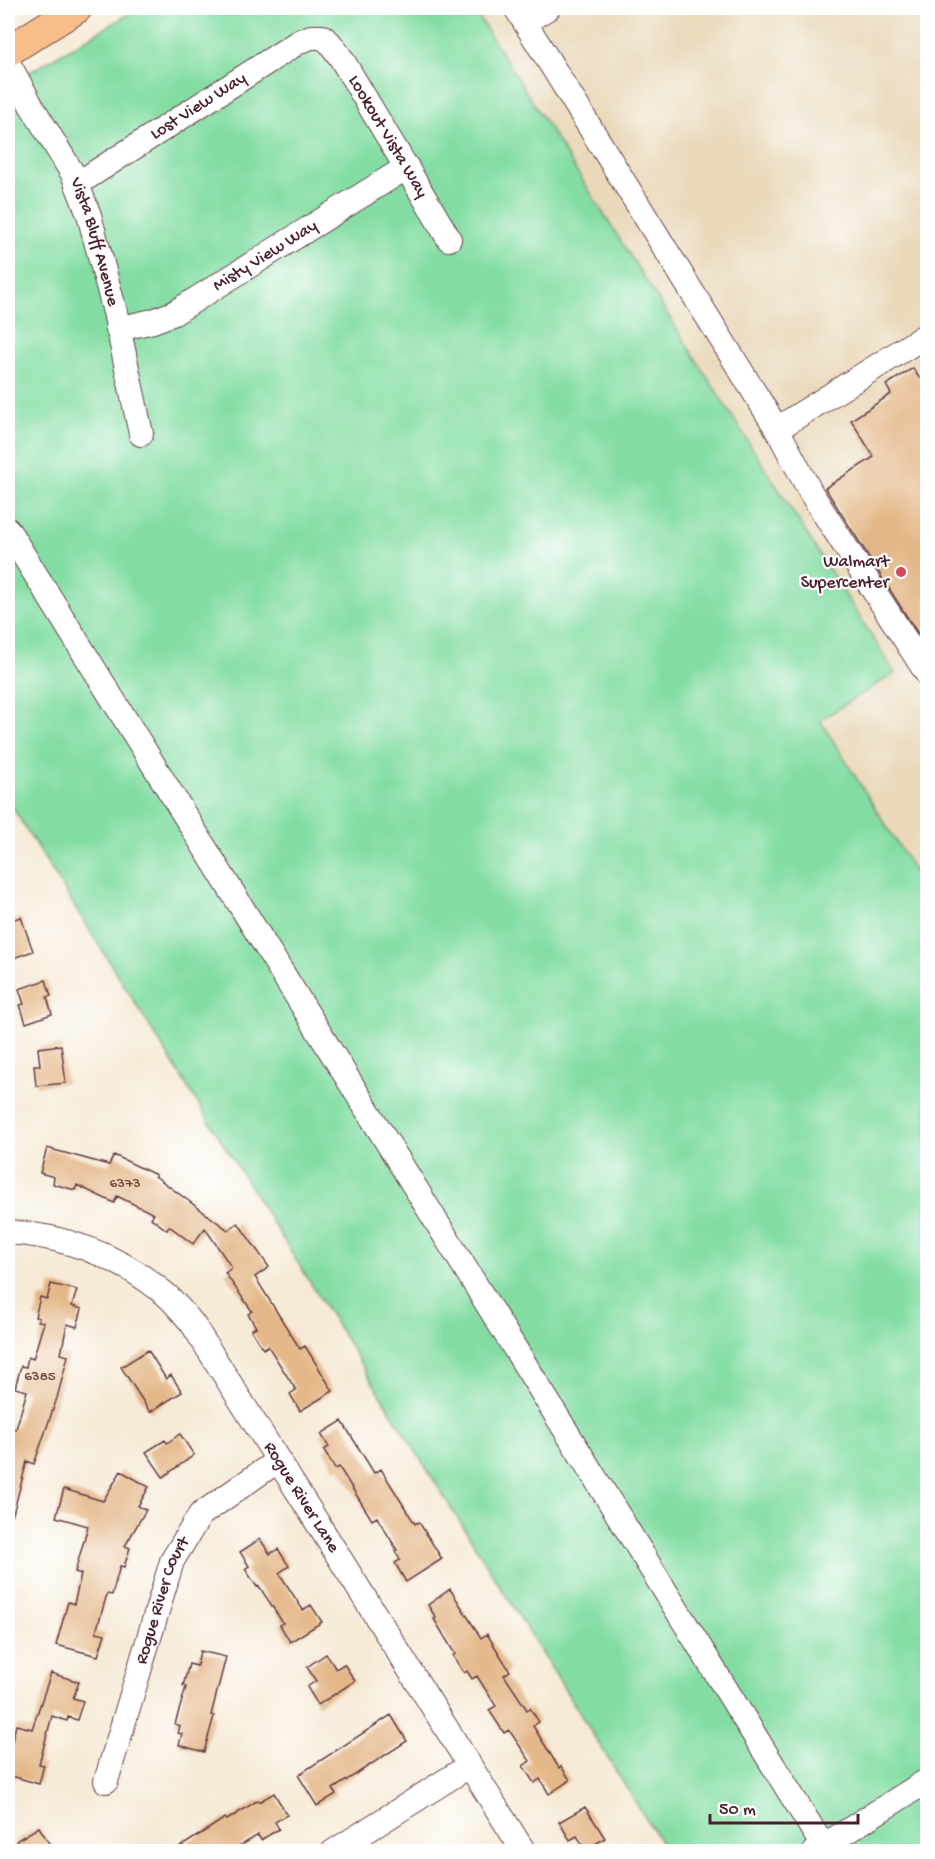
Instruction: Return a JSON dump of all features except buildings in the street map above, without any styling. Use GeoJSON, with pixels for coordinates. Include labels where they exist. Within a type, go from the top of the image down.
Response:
{"type":"FeatureCollection","features":[{"type":"Feature","properties":{"kind":"main road"},"geometry":{"type":"LineString","coordinates":[[8,51],[77,8]]}},
{"type":"Feature","properties":{"kind":"street"},"geometry":{"type":"LineString","coordinates":[[548,8],[521,15],[777,429],[811,493],[927,675]]}},
{"type":"Feature","properties":{"kind":"street","name":"Lookout Vista Way"},"geometry":{"type":"LineString","coordinates":[[323,36],[341,58],[450,239]]}},
{"type":"Feature","properties":{"kind":"street","name":"Lost View Way"},"geometry":{"type":"LineString","coordinates":[[77,184],[300,40],[323,36]]}},
{"type":"Feature","properties":{"kind":"street","name":"Vista Bluff Avenue"},"geometry":{"type":"LineString","coordinates":[[8,63],[73,174],[89,215],[118,329],[141,434]]}},
{"type":"Feature","properties":{"kind":"street","name":"Misty View Way"},"geometry":{"type":"LineString","coordinates":[[118,329],[153,321],[174,313],[407,167]]}},
{"type":"Feature","properties":{"kind":"street"},"geometry":{"type":"LineString","coordinates":[[777,429],[927,334]]}},
{"type":"Feature","properties":{"kind":"street"},"geometry":{"type":"LineString","coordinates":[[8,530],[819,1849],[927,1780]]}},
{"type":"Feature","properties":{"kind":"street","name":"Rogue River Lane"},"geometry":{"type":"LineString","coordinates":[[8,1232],[34,1234],[95,1250],[127,1265],[166,1294],[192,1323],[524,1851]]}},
{"type":"Feature","properties":{"kind":"street","name":"Rogue River Court"},"geometry":{"type":"LineString","coordinates":[[106,1781],[172,1561],[200,1515],[277,1461]]}},
{"type":"Feature","properties":{"kind":"street"},"geometry":{"type":"LineString","coordinates":[[333,1851],[469,1766]]}},
{"type":"Feature","properties":{"kind":"shaded area"},"geometry":{"type":"Polygon","coordinates":[[[473,8],[927,8],[927,891],[820,720],[895,672],[473,8]]]}},
{"type":"Feature","properties":{"kind":"green space"},"geometry":{"type":"Polygon","coordinates":[[[139,8],[473,8],[895,673],[820,720],[927,891],[927,1851],[666,1851],[8,800],[8,85],[139,8]]]}},
{"type":"Feature","properties":{"kind":"place","name":"Walmart Supercenter"},"geometry":{"type":"Point","coordinates":[901,572]}}]}
